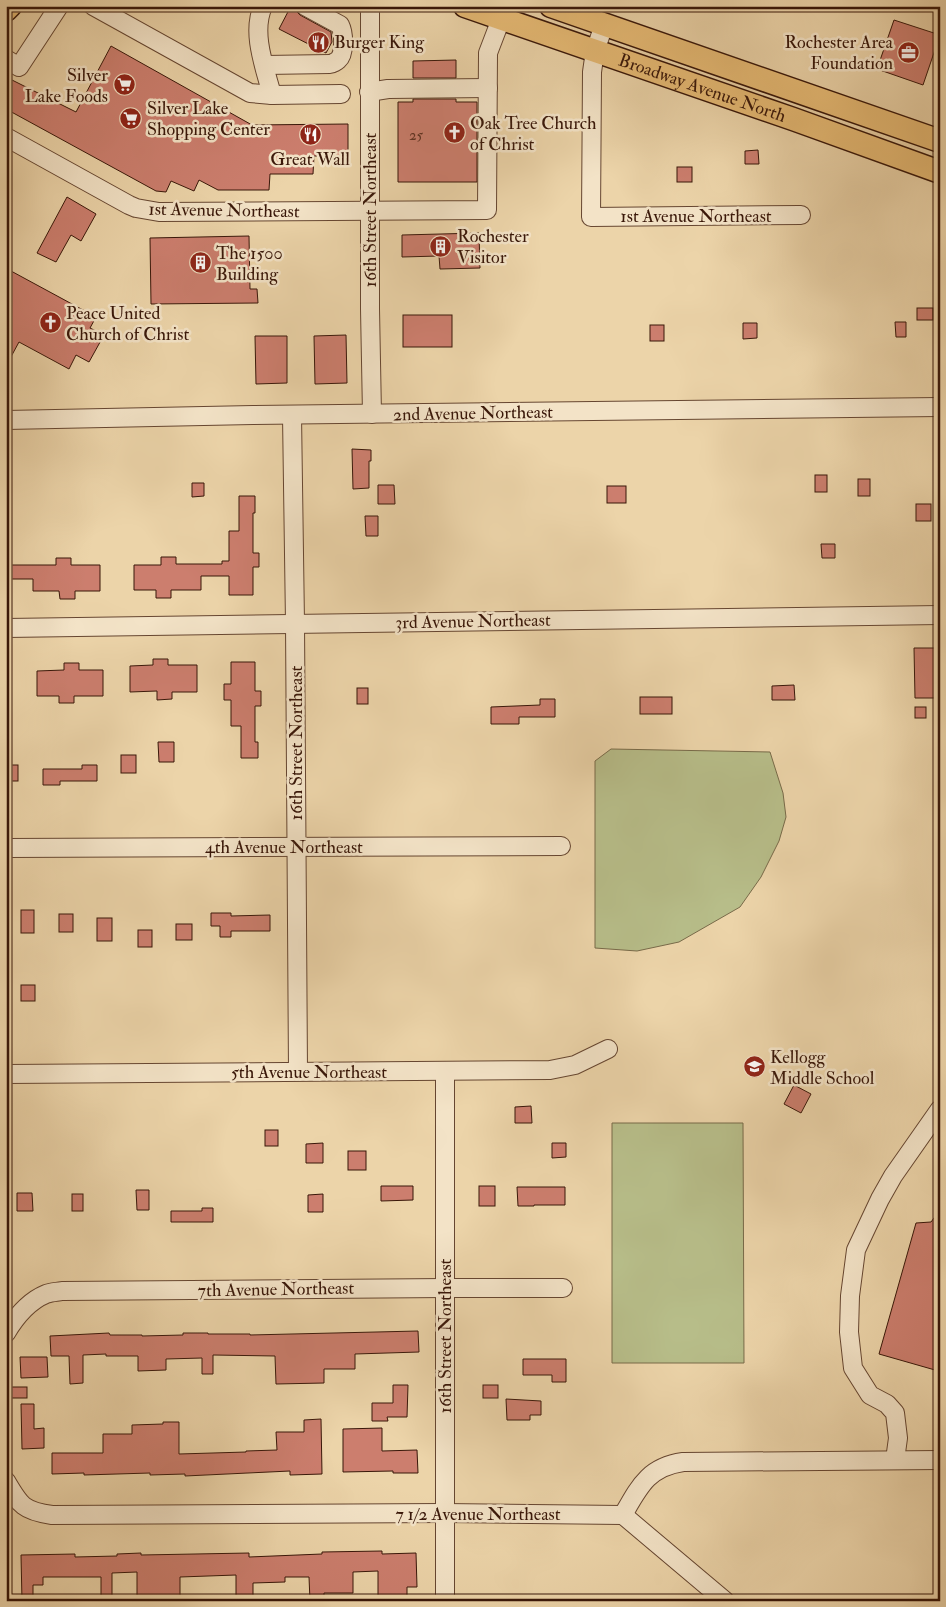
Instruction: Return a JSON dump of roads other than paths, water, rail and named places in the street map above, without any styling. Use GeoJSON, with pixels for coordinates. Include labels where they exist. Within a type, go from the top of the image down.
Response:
{"type":"FeatureCollection","features":[{"type":"Feature","properties":{"kind":"main road"},"geometry":{"type":"LineString","coordinates":[[6,10],[10,6]]}},
{"type":"Feature","properties":{"kind":"main road","name":"Broadway Avenue North"},"geometry":{"type":"LineString","coordinates":[[465,6],[793,119],[940,172]]}},
{"type":"Feature","properties":{"kind":"main road","name":"Broadway Avenue North"},"geometry":{"type":"LineString","coordinates":[[551,6],[940,141]]}},
{"type":"Feature","properties":{"kind":"street"},"geometry":{"type":"LineString","coordinates":[[93,6],[250,92],[272,95],[341,94]]}},
{"type":"Feature","properties":{"kind":"street"},"geometry":{"type":"LineString","coordinates":[[263,6],[259,15],[260,47],[272,95]]}},
{"type":"Feature","properties":{"kind":"street"},"geometry":{"type":"LineString","coordinates":[[265,65],[330,64],[338,61],[342,55],[342,30],[340,25],[305,6]]}},
{"type":"Feature","properties":{"kind":"street","name":"16th Street Northeast"},"geometry":{"type":"LineString","coordinates":[[370,6],[372,414]]}},
{"type":"Feature","properties":{"kind":"street"},"geometry":{"type":"LineString","coordinates":[[6,60],[19,67],[57,7]]}},
{"type":"Feature","properties":{"kind":"street"},"geometry":{"type":"LineString","coordinates":[[369,92],[388,89],[488,88],[488,53],[501,19]]}},
{"type":"Feature","properties":{"kind":"street"},"geometry":{"type":"LineString","coordinates":[[595,51],[604,25]]}},
{"type":"Feature","properties":{"kind":"street","name":"1st Avenue Northeast"},"geometry":{"type":"LineString","coordinates":[[595,51],[592,72],[590,217],[801,216]]}},
{"type":"Feature","properties":{"kind":"street","name":"1st Avenue Northeast"},"geometry":{"type":"LineString","coordinates":[[6,138],[115,198],[136,208],[160,212],[487,210],[488,88]]}},
{"type":"Feature","properties":{"kind":"street","name":"2nd Avenue Northeast"},"geometry":{"type":"LineString","coordinates":[[6,420],[940,407]]}},
{"type":"Feature","properties":{"kind":"street","name":"16th Street Northeast"},"geometry":{"type":"LineString","coordinates":[[292,415],[298,1072]]}},
{"type":"Feature","properties":{"kind":"street","name":"3rd Avenue Northeast"},"geometry":{"type":"LineString","coordinates":[[6,628],[940,615]]}},
{"type":"Feature","properties":{"kind":"street","name":"4th Avenue Northeast"},"geometry":{"type":"LineString","coordinates":[[6,848],[561,846]]}},
{"type":"Feature","properties":{"kind":"street","name":"5th Avenue Northeast"},"geometry":{"type":"LineString","coordinates":[[6,1074],[550,1070],[575,1065],[608,1049]]}},
{"type":"Feature","properties":{"kind":"street","name":"16th Street Northeast"},"geometry":{"type":"LineString","coordinates":[[445,1072],[445,1601]]}},
{"type":"Feature","properties":{"kind":"street"},"geometry":{"type":"LineString","coordinates":[[895,1460],[898,1438],[895,1412],[887,1404],[870,1395],[853,1368],[849,1332],[850,1296],[856,1250],[880,1199],[893,1176],[940,1109]]}},
{"type":"Feature","properties":{"kind":"street","name":"7th Avenue Northeast"},"geometry":{"type":"LineString","coordinates":[[6,1334],[23,1311],[36,1300],[47,1294],[62,1292],[563,1288]]}},
{"type":"Feature","properties":{"kind":"street"},"geometry":{"type":"LineString","coordinates":[[725,1601],[623,1515],[642,1484],[660,1468],[683,1462],[940,1460]]}},
{"type":"Feature","properties":{"kind":"street","name":"7 1/2 Avenue Northeast"},"geometry":{"type":"LineString","coordinates":[[6,1481],[24,1507],[34,1512],[52,1515],[444,1513],[623,1515]]}},
{"type":"Feature","properties":{"kind":"place","name":"Burger King"},"geometry":{"type":"Point","coordinates":[318,42]}},
{"type":"Feature","properties":{"kind":"place","name":"Rochester Area Foundation"},"geometry":{"type":"Point","coordinates":[909,52]}},
{"type":"Feature","properties":{"kind":"place","name":"Silver Lake Foods"},"geometry":{"type":"Point","coordinates":[124,85]}},
{"type":"Feature","properties":{"kind":"place","name":"Silver Lake Shopping Center"},"geometry":{"type":"Point","coordinates":[131,118]}},
{"type":"Feature","properties":{"kind":"place","name":"Oak Tree Church of Christ"},"geometry":{"type":"Point","coordinates":[454,133]}},
{"type":"Feature","properties":{"kind":"place","name":"Great Wall"},"geometry":{"type":"Point","coordinates":[310,134]}},
{"type":"Feature","properties":{"kind":"place","name":"Rochester Visitor"},"geometry":{"type":"Point","coordinates":[441,246]}},
{"type":"Feature","properties":{"kind":"place","name":"The 1500 Building"},"geometry":{"type":"Point","coordinates":[200,263]}},
{"type":"Feature","properties":{"kind":"place","name":"Peace United Church of Christ"},"geometry":{"type":"Point","coordinates":[50,323]}},
{"type":"Feature","properties":{"kind":"place","name":"Kellogg Middle School"},"geometry":{"type":"Point","coordinates":[754,1067]}}]}
